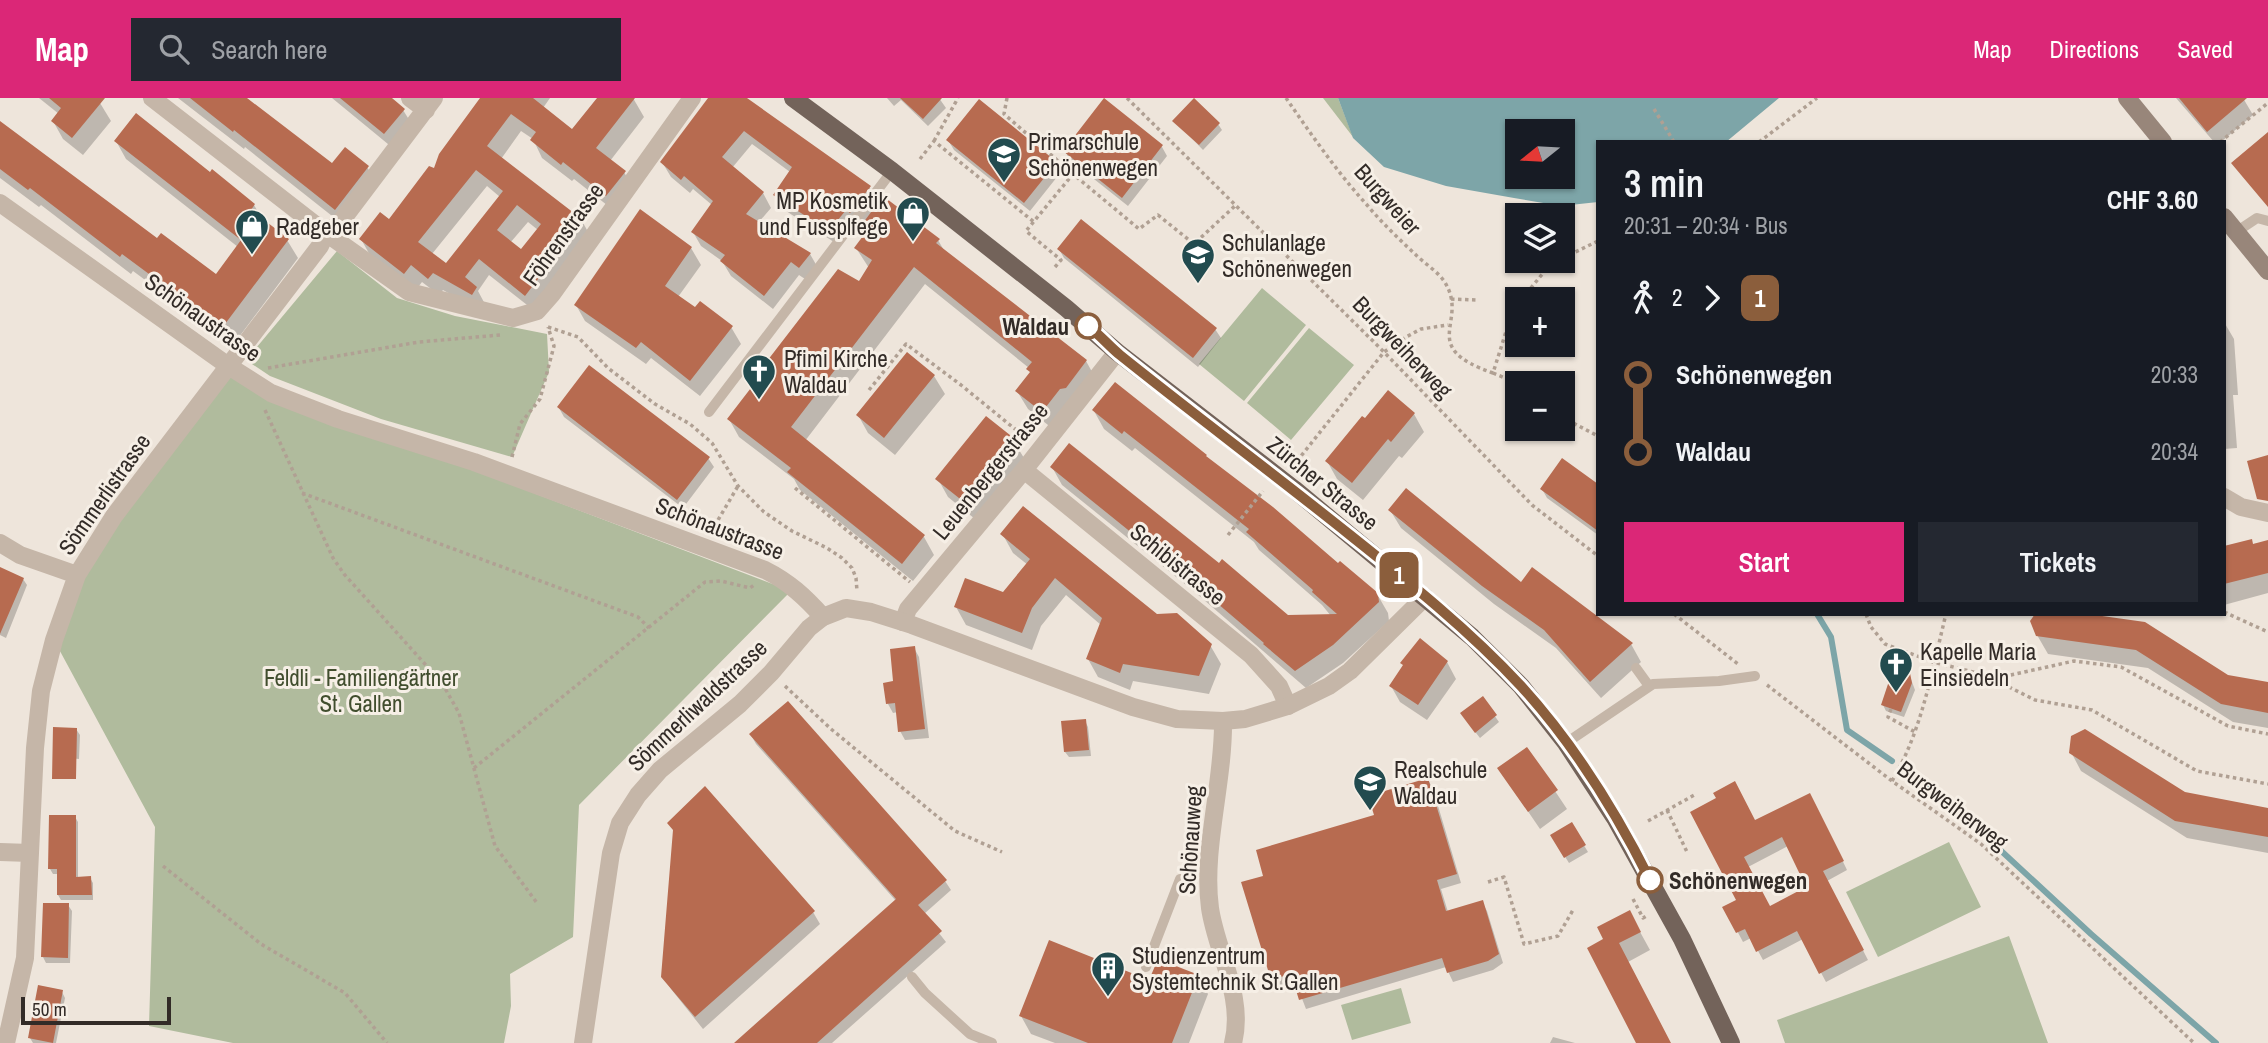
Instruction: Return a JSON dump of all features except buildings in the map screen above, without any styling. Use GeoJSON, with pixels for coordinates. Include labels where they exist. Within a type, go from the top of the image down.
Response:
{"type":"FeatureCollection","features":[{"type":"Feature","properties":{"kind":"main road","name":"Zürcher Strasse"},"geometry":{"type":"LineString","coordinates":[[793,98],[892,171],[1099,335],[1116,352],[1294,489],[1472,637],[1521,687],[1566,743],[1615,818],[1682,939],[1731,1043]]}},
{"type":"Feature","properties":{"kind":"main road"},"geometry":{"type":"LineString","coordinates":[[2127,98],[2161,140]]}},
{"type":"Feature","properties":{"kind":"main road"},"geometry":{"type":"LineString","coordinates":[[2226,220],[2268,271]]}},
{"type":"Feature","properties":{"kind":"street","name":"Föhrenstrasse"},"geometry":{"type":"LineString","coordinates":[[152,98],[326,233],[409,292],[513,318],[537,311],[552,294],[692,98]]}},
{"type":"Feature","properties":{"kind":"street"},"geometry":{"type":"LineString","coordinates":[[410,98],[430,104]]}},
{"type":"Feature","properties":{"kind":"street","name":"Sömmerlistrasse"},"geometry":{"type":"LineString","coordinates":[[6,1043],[25,958],[41,691],[54,640],[77,575],[114,516],[227,365],[320,246],[326,233],[339,224],[430,104]]}},
{"type":"Feature","properties":{"kind":"street","name":"Schönaustrasse"},"geometry":{"type":"LineString","coordinates":[[0,203],[227,365],[271,393],[338,419],[474,462],[765,570],[784,579],[798,590],[822,617]]}},
{"type":"Feature","properties":{"kind":"street","name":"Leuenbergerstrasse"},"geometry":{"type":"LineString","coordinates":[[903,621],[922,592],[1024,470],[1116,352]]}},
{"type":"Feature","properties":{"kind":"street","name":"Schibistrasse"},"geometry":{"type":"LineString","coordinates":[[1024,470],[1251,655],[1279,686],[1288,706]]}},
{"type":"Feature","properties":{"kind":"street"},"geometry":{"type":"LineString","coordinates":[[2226,498],[2241,507],[2268,513]]}},
{"type":"Feature","properties":{"kind":"street"},"geometry":{"type":"LineString","coordinates":[[0,543],[19,555],[77,575]]}},
{"type":"Feature","properties":{"kind":"street"},"geometry":{"type":"LineString","coordinates":[[822,617],[846,608],[871,612],[903,621],[1133,707],[1177,719],[1223,721],[1245,719],[1288,706],[1329,686],[1350,671],[1426,597]]}},
{"type":"Feature","properties":{"kind":"street","name":"Sömmerliwaldstrasse"},"geometry":{"type":"LineString","coordinates":[[583,1043],[611,853],[620,823],[638,795],[660,770],[740,704],[771,673],[802,635],[822,617]]}},
{"type":"Feature","properties":{"kind":"street","name":"Schönauweg"},"geometry":{"type":"LineString","coordinates":[[1223,721],[1208,883],[1210,910],[1233,987],[1233,1043]]}},
{"type":"Feature","properties":{"kind":"street"},"geometry":{"type":"LineString","coordinates":[[0,852],[30,853]]}},
{"type":"Feature","properties":{"kind":"lane"},"geometry":{"type":"LineString","coordinates":[[709,412],[892,171]]}},
{"type":"Feature","properties":{"kind":"lane"},"geometry":{"type":"LineString","coordinates":[[2236,232],[2256,218],[2268,221]]}},
{"type":"Feature","properties":{"kind":"lane"},"geometry":{"type":"LineString","coordinates":[[1636,668],[1649,686]]}},
{"type":"Feature","properties":{"kind":"lane"},"geometry":{"type":"LineString","coordinates":[[1566,743],[1653,684],[1719,681],[1755,676]]}},
{"type":"Feature","properties":{"kind":"lane"},"geometry":{"type":"LineString","coordinates":[[1146,967],[1180,879]]}},
{"type":"Feature","properties":{"kind":"lane"},"geometry":{"type":"LineString","coordinates":[[912,977],[925,993],[970,1034],[992,1043]]}},
{"type":"Feature","properties":{"kind":"path"},"geometry":{"type":"LineString","coordinates":[[920,159],[934,141],[958,98]]}},
{"type":"Feature","properties":{"kind":"path"},"geometry":{"type":"LineString","coordinates":[[1007,98],[1004,114],[1139,229],[1158,215],[1194,244],[1237,204]]}},
{"type":"Feature","properties":{"kind":"path","name":"Burgweiherweg"},"geometry":{"type":"LineString","coordinates":[[1127,98],[1237,204],[1532,505],[1596,554]]}},
{"type":"Feature","properties":{"kind":"path","name":"Burgweier"},"geometry":{"type":"LineString","coordinates":[[1286,98],[1366,205],[1444,281],[1451,299]]}},
{"type":"Feature","properties":{"kind":"path"},"geometry":{"type":"LineString","coordinates":[[1762,140],[1817,98]]}},
{"type":"Feature","properties":{"kind":"path"},"geometry":{"type":"LineString","coordinates":[[2222,140],[2268,103]]}},
{"type":"Feature","properties":{"kind":"path"},"geometry":{"type":"LineString","coordinates":[[1654,110],[1673,140]]}},
{"type":"Feature","properties":{"kind":"path"},"geometry":{"type":"LineString","coordinates":[[934,141],[1034,222]]}},
{"type":"Feature","properties":{"kind":"path"},"geometry":{"type":"LineString","coordinates":[[1055,267],[1061,260],[1026,231],[1073,174]]}},
{"type":"Feature","properties":{"kind":"path"},"geometry":{"type":"LineString","coordinates":[[1575,252],[1596,242]]}},
{"type":"Feature","properties":{"kind":"path"},"geometry":{"type":"LineString","coordinates":[[1532,287],[1543,273]]}},
{"type":"Feature","properties":{"kind":"path"},"geometry":{"type":"LineString","coordinates":[[1476,300],[1451,299],[1449,340],[1458,357],[1505,378]]}},
{"type":"Feature","properties":{"kind":"path"},"geometry":{"type":"LineString","coordinates":[[1297,461],[1384,352],[1421,329],[1448,325]]}},
{"type":"Feature","properties":{"kind":"path"},"geometry":{"type":"LineString","coordinates":[[510,462],[520,424],[540,399],[554,346],[548,327],[578,337],[608,368],[655,404],[690,424],[712,443],[738,486],[764,512],[792,531],[842,558],[852,568],[857,593]]}},
{"type":"Feature","properties":{"kind":"path"},"geometry":{"type":"LineString","coordinates":[[263,375],[267,369],[419,342],[512,334]]}},
{"type":"Feature","properties":{"kind":"path"},"geometry":{"type":"LineString","coordinates":[[1493,373],[1505,335]]}},
{"type":"Feature","properties":{"kind":"path"},"geometry":{"type":"LineString","coordinates":[[869,390],[905,344],[961,384],[1039,449]]}},
{"type":"Feature","properties":{"kind":"path"},"geometry":{"type":"LineString","coordinates":[[271,393],[265,410],[333,558],[344,574],[442,682],[459,713],[495,846],[537,903]]}},
{"type":"Feature","properties":{"kind":"path"},"geometry":{"type":"LineString","coordinates":[[1575,424],[1596,435]]}},
{"type":"Feature","properties":{"kind":"path"},"geometry":{"type":"LineString","coordinates":[[709,536],[738,486]]}},
{"type":"Feature","properties":{"kind":"path"},"geometry":{"type":"LineString","coordinates":[[795,488],[922,592]]}},
{"type":"Feature","properties":{"kind":"path"},"geometry":{"type":"LineString","coordinates":[[1228,535],[1263,491]]}},
{"type":"Feature","properties":{"kind":"path"},"geometry":{"type":"LineString","coordinates":[[302,493],[638,617],[649,628]]}},
{"type":"Feature","properties":{"kind":"path"},"geometry":{"type":"LineString","coordinates":[[474,768],[705,583],[721,580],[750,588],[760,582]]}},
{"type":"Feature","properties":{"kind":"path"},"geometry":{"type":"LineString","coordinates":[[2226,612],[2268,632]]}},
{"type":"Feature","properties":{"kind":"path","name":"Burgweiherweg"},"geometry":{"type":"LineString","coordinates":[[1677,616],[1892,781],[1981,844],[2194,1043]]}},
{"type":"Feature","properties":{"kind":"path"},"geometry":{"type":"LineString","coordinates":[[1867,616],[1871,627],[1885,644],[1933,662],[1997,678],[2035,700],[2092,710],[2197,771],[2268,784]]}},
{"type":"Feature","properties":{"kind":"path"},"geometry":{"type":"LineString","coordinates":[[1892,781],[1904,761],[1914,732],[1945,616]]}},
{"type":"Feature","properties":{"kind":"path"},"geometry":{"type":"LineString","coordinates":[[1997,678],[2074,661],[2121,667],[2228,726],[2268,734]]}},
{"type":"Feature","properties":{"kind":"path"},"geometry":{"type":"LineString","coordinates":[[785,686],[831,729],[955,831],[1002,852]]}},
{"type":"Feature","properties":{"kind":"path"},"geometry":{"type":"LineString","coordinates":[[1891,709],[1888,717],[1914,732]]}},
{"type":"Feature","properties":{"kind":"path"},"geometry":{"type":"LineString","coordinates":[[1648,821],[1696,794]]}},
{"type":"Feature","properties":{"kind":"path"},"geometry":{"type":"LineString","coordinates":[[1667,810],[1687,852]]}},
{"type":"Feature","properties":{"kind":"path"},"geometry":{"type":"LineString","coordinates":[[163,866],[261,944],[345,993],[387,1043]]}},
{"type":"Feature","properties":{"kind":"path"},"geometry":{"type":"LineString","coordinates":[[1488,882],[1504,877],[1524,944],[1558,936],[1573,910]]}},
{"type":"Feature","properties":{"kind":"path"},"geometry":{"type":"LineString","coordinates":[[1633,900],[1643,918]]}},
{"type":"Feature","properties":{"kind":"green space"},"geometry":{"type":"Polygon","coordinates":[[[1323,98],[1338,98],[1353,137],[1323,98]]]}},
{"type":"Feature","properties":{"kind":"green space"},"geometry":{"type":"Polygon","coordinates":[[[337,251],[397,298],[455,316],[547,334],[549,372],[512,457],[381,419],[270,376],[246,360],[337,251]]]}},
{"type":"Feature","properties":{"kind":"green space"},"geometry":{"type":"Polygon","coordinates":[[[1262,288],[1306,325],[1244,401],[1199,364],[1262,288]]]}},
{"type":"Feature","properties":{"kind":"green space"},"geometry":{"type":"Polygon","coordinates":[[[1309,328],[1354,365],[1291,440],[1247,403],[1309,328]]]}},
{"type":"Feature","properties":{"kind":"green space","name":"Feldli - Familiengärtner St. Gallen"},"geometry":{"type":"Polygon","coordinates":[[[227,365],[271,393],[791,591],[579,805],[573,937],[510,974],[511,1006],[504,1043],[233,1043],[149,1026],[155,827],[54,640],[77,575],[227,365]]]}},
{"type":"Feature","properties":{"kind":"green space"},"geometry":{"type":"Polygon","coordinates":[[[1949,842],[1981,907],[1878,957],[1846,892],[1949,842]]]}},
{"type":"Feature","properties":{"kind":"green space"},"geometry":{"type":"Polygon","coordinates":[[[2009,936],[2048,1043],[1785,1043],[1777,1020],[2009,936]]]}},
{"type":"Feature","properties":{"kind":"green space"},"geometry":{"type":"Polygon","coordinates":[[[1401,988],[1411,1023],[1352,1040],[1341,1005],[1401,988]]]}},
{"type":"Feature","properties":{"kind":"water"},"geometry":{"type":"Polygon","coordinates":[[[1338,98],[1779,98],[1728,140],[1596,140],[1596,202],[1544,203],[1446,186],[1384,167],[1353,138],[1338,98]]]}},
{"type":"Feature","properties":{"kind":"waterway"},"geometry":{"type":"LineString","coordinates":[[1818,616],[1831,637],[1847,730],[1892,761]]}},
{"type":"Feature","properties":{"kind":"waterway"},"geometry":{"type":"LineString","coordinates":[[1909,774],[1970,822],[2091,934],[2216,1043]]}},
{"type":"Feature","properties":{"kind":"bus line","name":"1"},"geometry":{"type":"LineString","coordinates":[[1088,326],[1116,352],[1294,489],[1472,637],[1521,687],[1566,743],[1615,818],[1650,880]]}},
{"type":"Feature","properties":{"kind":"place","name":"Primarschule Schönenwegen"},"geometry":{"type":"Point","coordinates":[1004,184]}},
{"type":"Feature","properties":{"kind":"place","name":"MP Kosmetik und Fussplfege"},"geometry":{"type":"Point","coordinates":[913,243]}},
{"type":"Feature","properties":{"kind":"place","name":"Radgeber"},"geometry":{"type":"Point","coordinates":[252,256]}},
{"type":"Feature","properties":{"kind":"place","name":"Schulanlage Schönenwegen"},"geometry":{"type":"Point","coordinates":[1198,285]}},
{"type":"Feature","properties":{"kind":"place","name":"Waldau"},"geometry":{"type":"Point","coordinates":[1088,326]}},
{"type":"Feature","properties":{"kind":"place","name":"Pfimi Kirche Waldau"},"geometry":{"type":"Point","coordinates":[759,401]}},
{"type":"Feature","properties":{"kind":"place","name":"Kapelle Maria Einsiedeln"},"geometry":{"type":"Point","coordinates":[1896,694]}},
{"type":"Feature","properties":{"kind":"place","name":"Realschule Waldau"},"geometry":{"type":"Point","coordinates":[1370,812]}},
{"type":"Feature","properties":{"kind":"place","name":"Schönenwegen"},"geometry":{"type":"Point","coordinates":[1650,880]}},
{"type":"Feature","properties":{"kind":"place","name":"Studienzentrum Systemtechnik St.Gallen"},"geometry":{"type":"Point","coordinates":[1108,998]}}]}
